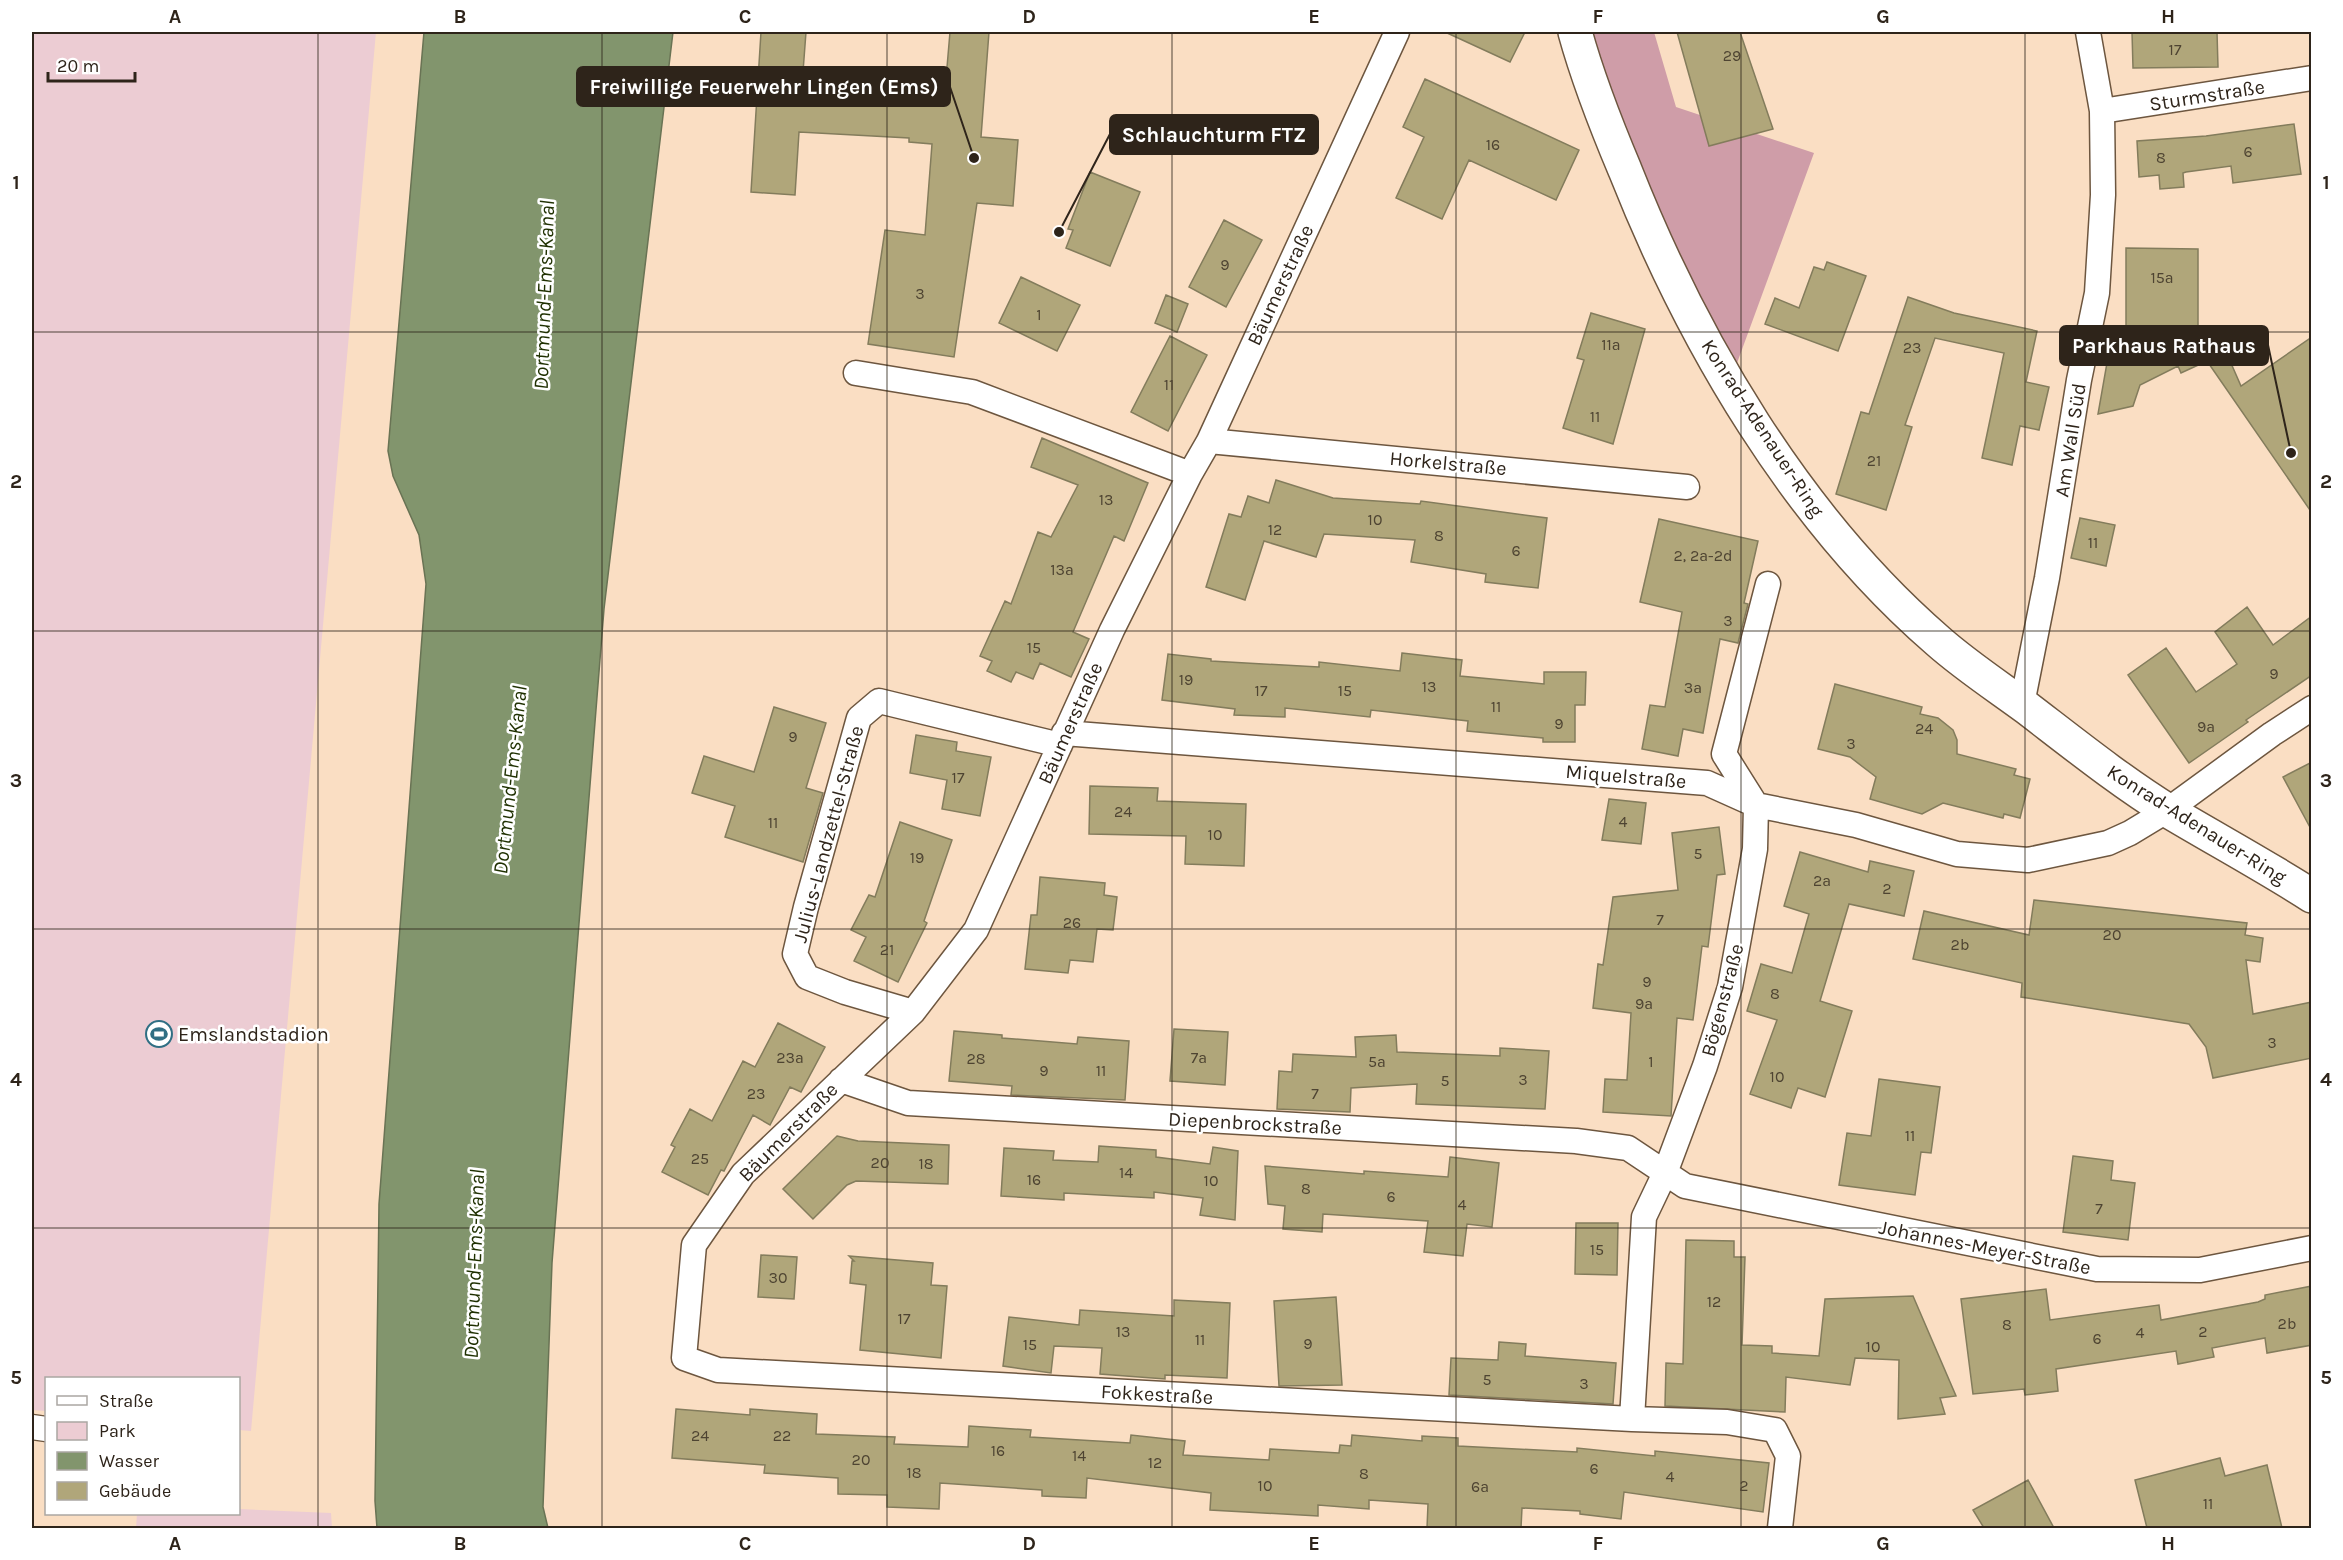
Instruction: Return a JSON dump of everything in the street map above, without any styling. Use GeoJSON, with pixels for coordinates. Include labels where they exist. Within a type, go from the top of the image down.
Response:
{"type":"FeatureCollection","features":[{"type":"Feature","properties":{"kind":"main road","name":"Konrad-Adenauer-Ring"},"geometry":{"type":"LineString","coordinates":[[1575,32],[1581,55],[1614,145],[1651,236],[1707,347],[1765,439],[1812,507],[1871,576],[1938,642],[2113,774],[2168,810],[2312,896]]}},
{"type":"Feature","properties":{"kind":"street","name":"Bäumerstraße"},"geometry":{"type":"LineString","coordinates":[[684,1358],[693,1245],[743,1174],[913,1012],[976,930],[1112,630],[1190,474],[1209,441],[1397,32]]}},
{"type":"Feature","properties":{"kind":"street","name":"Am Wall Süd"},"geometry":{"type":"LineString","coordinates":[[2022,704],[2046,578],[2079,380],[2097,293],[2103,195],[2102,111],[2088,32]]}},
{"type":"Feature","properties":{"kind":"street","name":"Sturmstraße"},"geometry":{"type":"LineString","coordinates":[[2102,111],[2312,78]]}},
{"type":"Feature","properties":{"kind":"street"},"geometry":{"type":"LineString","coordinates":[[856,373],[972,392],[1190,474]]}},
{"type":"Feature","properties":{"kind":"street","name":"Horkelstraße"},"geometry":{"type":"LineString","coordinates":[[1209,441],[1687,487]]}},
{"type":"Feature","properties":{"kind":"street"},"geometry":{"type":"LineString","coordinates":[[1756,805],[1724,754],[1768,584]]}},
{"type":"Feature","properties":{"kind":"street","name":"Julius-Landzettel-Straße"},"geometry":{"type":"LineString","coordinates":[[913,1012],[845,992],[807,977],[795,954],[859,718],[879,701],[1062,739]]}},
{"type":"Feature","properties":{"kind":"street","name":"Miquelstraße"},"geometry":{"type":"LineString","coordinates":[[1062,739],[1707,783],[1756,805],[1856,825],[1957,854],[2028,860],[2108,843],[2168,810],[2272,734],[2312,708]]}},
{"type":"Feature","properties":{"kind":"street","name":"Bögenstraße"},"geometry":{"type":"LineString","coordinates":[[1632,1419],[1644,1216],[1665,1173],[1705,1066],[1730,987],[1755,849],[1756,805]]}},
{"type":"Feature","properties":{"kind":"street","name":"Diepenbrockstraße"},"geometry":{"type":"LineString","coordinates":[[841,1080],[908,1104],[1576,1141],[1628,1148],[1665,1173]]}},
{"type":"Feature","properties":{"kind":"street","name":"Johannes-Meyer-Straße"},"geometry":{"type":"LineString","coordinates":[[1665,1173],[1685,1186],[2097,1269],[2200,1270],[2312,1248]]}},
{"type":"Feature","properties":{"kind":"street","name":"Fokkestraße"},"geometry":{"type":"LineString","coordinates":[[684,1358],[718,1370],[1632,1419],[1727,1422],[1775,1430],[1788,1456],[1780,1528]]}},
{"type":"Feature","properties":{"kind":"green space","name":"Emslandstadion"},"geometry":{"type":"Polygon","coordinates":[[[32,32],[376,32],[251,1431],[240,1430],[240,1377],[45,1377],[45,1411],[32,1410],[32,32]]]}},
{"type":"Feature","properties":{"kind":"green space"},"geometry":{"type":"Polygon","coordinates":[[[240,1509],[331,1513],[332,1528],[136,1528],[137,1515],[240,1515],[240,1509]]]}},
{"type":"Feature","properties":{"kind":"shaded area"},"geometry":{"type":"Polygon","coordinates":[[[1575,32],[1654,32],[1676,107],[1814,153],[1733,374],[1575,32]]]}},
{"type":"Feature","properties":{"kind":"water","name":"Dortmund-Ems-Kanal"},"geometry":{"type":"Polygon","coordinates":[[[424,32],[673,32],[604,609],[552,1263],[543,1507],[548,1528],[377,1528],[375,1501],[379,1204],[426,584],[419,535],[393,476],[388,451],[424,32]]]}},
{"type":"Feature","properties":{"kind":"building"},"geometry":{"type":"Polygon","coordinates":[[[761,32],[806,32],[802,85],[913,93],[914,76],[946,79],[950,32],[989,32],[981,137],[1018,140],[1013,206],[977,203],[954,357],[868,344],[885,230],[925,235],[932,144],[909,142],[909,138],[799,132],[795,195],[751,192],[761,32]]]}},
{"type":"Feature","properties":{"kind":"building"},"geometry":{"type":"Polygon","coordinates":[[[1445,32],[1525,32],[1510,62],[1445,32]]]}},
{"type":"Feature","properties":{"kind":"building"},"geometry":{"type":"Polygon","coordinates":[[[1677,32],[1740,32],[1773,129],[1709,146],[1677,32]]]}},
{"type":"Feature","properties":{"kind":"building"},"geometry":{"type":"Polygon","coordinates":[[[2132,32],[2217,32],[2218,67],[2133,68],[2132,32]]]}},
{"type":"Feature","properties":{"kind":"building"},"geometry":{"type":"Polygon","coordinates":[[[1425,79],[1579,150],[1556,200],[1469,160],[1442,219],[1396,198],[1424,137],[1403,127],[1425,79]]]}},
{"type":"Feature","properties":{"kind":"building"},"geometry":{"type":"Polygon","coordinates":[[[2294,124],[2301,174],[2233,183],[2231,166],[2186,172],[2183,173],[2184,187],[2160,189],[2159,175],[2139,177],[2137,141],[2206,136],[2294,124]]]}},
{"type":"Feature","properties":{"kind":"building"},"geometry":{"type":"Polygon","coordinates":[[[1090,172],[1140,192],[1110,266],[1066,248],[1073,230],[1068,229],[1090,172]]]}},
{"type":"Feature","properties":{"kind":"building"},"geometry":{"type":"Polygon","coordinates":[[[1224,220],[1262,240],[1226,307],[1189,287],[1224,220]]]}},
{"type":"Feature","properties":{"kind":"building"},"geometry":{"type":"Polygon","coordinates":[[[2126,248],[2198,249],[2198,336],[2216,329],[2241,386],[2312,337],[2312,513],[2207,361],[2181,373],[2178,366],[2140,385],[2133,406],[2098,414],[2111,340],[2126,342],[2126,248]]]}},
{"type":"Feature","properties":{"kind":"building"},"geometry":{"type":"Polygon","coordinates":[[[1827,262],[1866,276],[1838,351],[1765,324],[1775,298],[1799,308],[1814,267],[1824,270],[1827,262]]]}},
{"type":"Feature","properties":{"kind":"building"},"geometry":{"type":"Polygon","coordinates":[[[1021,277],[1080,305],[1057,351],[999,323],[1021,277]]]}},
{"type":"Feature","properties":{"kind":"building"},"geometry":{"type":"Polygon","coordinates":[[[1166,295],[1188,304],[1177,332],[1155,323],[1166,295]]]}},
{"type":"Feature","properties":{"kind":"building"},"geometry":{"type":"Polygon","coordinates":[[[1908,297],[1954,313],[2037,331],[2026,382],[2049,387],[2039,430],[2020,426],[2012,465],[1982,458],[2004,353],[1935,338],[1905,425],[1912,427],[1886,510],[1836,494],[1861,412],[1869,414],[1908,297]]]}},
{"type":"Feature","properties":{"kind":"building"},"geometry":{"type":"Polygon","coordinates":[[[1591,313],[1645,329],[1613,444],[1563,428],[1584,360],[1577,358],[1591,313]]]}},
{"type":"Feature","properties":{"kind":"building"},"geometry":{"type":"Polygon","coordinates":[[[1170,336],[1207,355],[1168,431],[1131,412],[1170,336]]]}},
{"type":"Feature","properties":{"kind":"building"},"geometry":{"type":"Polygon","coordinates":[[[1042,438],[1148,483],[1124,541],[1114,536],[1073,632],[1089,639],[1071,677],[1040,663],[1033,679],[1016,672],[1011,682],[987,671],[992,661],[980,656],[1005,601],[1011,604],[1038,532],[1051,537],[1078,485],[1031,467],[1042,438]]]}},
{"type":"Feature","properties":{"kind":"building"},"geometry":{"type":"Polygon","coordinates":[[[1276,480],[1333,498],[1420,504],[1421,501],[1547,518],[1538,588],[1485,582],[1486,574],[1411,562],[1415,540],[1324,534],[1316,557],[1264,541],[1245,600],[1206,587],[1229,514],[1241,517],[1248,496],[1269,503],[1276,480]]]}},
{"type":"Feature","properties":{"kind":"building"},"geometry":{"type":"Polygon","coordinates":[[[2080,518],[2115,525],[2106,566],[2071,558],[2080,518]]]}},
{"type":"Feature","properties":{"kind":"building"},"geometry":{"type":"Polygon","coordinates":[[[1659,519],[1758,541],[1744,603],[1748,604],[1738,643],[1720,639],[1703,733],[1683,729],[1678,756],[1642,749],[1650,705],[1665,707],[1682,612],[1640,602],[1659,519]]]}},
{"type":"Feature","properties":{"kind":"building"},"geometry":{"type":"Polygon","coordinates":[[[2247,607],[2273,645],[2312,616],[2312,675],[2246,720],[2248,722],[2189,763],[2128,675],[2166,648],[2196,692],[2237,664],[2215,632],[2247,607]]]}},
{"type":"Feature","properties":{"kind":"building"},"geometry":{"type":"Polygon","coordinates":[[[1402,653],[1462,660],[1460,676],[1544,684],[1544,672],[1586,672],[1585,705],[1575,705],[1575,742],[1543,742],[1543,738],[1467,731],[1468,721],[1371,710],[1370,717],[1285,708],[1285,717],[1234,715],[1235,709],[1162,700],[1168,654],[1211,659],[1211,661],[1319,667],[1319,662],[1400,671],[1402,653]]]}},
{"type":"Feature","properties":{"kind":"building"},"geometry":{"type":"Polygon","coordinates":[[[1835,684],[1922,707],[1920,714],[1938,718],[1953,730],[1957,740],[1957,754],[2016,769],[2014,775],[2030,779],[2020,818],[2004,814],[2003,818],[1943,803],[1922,814],[1870,799],[1876,777],[1850,757],[1818,749],[1835,684]]]}},
{"type":"Feature","properties":{"kind":"building"},"geometry":{"type":"Polygon","coordinates":[[[774,707],[826,723],[806,788],[823,793],[803,862],[725,837],[735,806],[692,793],[704,756],[754,772],[774,707]]]}},
{"type":"Feature","properties":{"kind":"building"},"geometry":{"type":"Polygon","coordinates":[[[916,735],[957,742],[956,751],[991,757],[980,816],[942,809],[947,780],[910,773],[916,735]]]}},
{"type":"Feature","properties":{"kind":"building"},"geometry":{"type":"Polygon","coordinates":[[[2312,762],[2312,831],[2283,777],[2312,762]]]}},
{"type":"Feature","properties":{"kind":"building"},"geometry":{"type":"Polygon","coordinates":[[[1090,786],[1158,788],[1157,801],[1246,804],[1244,866],[1185,864],[1186,836],[1089,834],[1090,786]]]}},
{"type":"Feature","properties":{"kind":"building"},"geometry":{"type":"Polygon","coordinates":[[[1609,799],[1646,803],[1641,844],[1602,840],[1609,799]]]}},
{"type":"Feature","properties":{"kind":"building"},"geometry":{"type":"Polygon","coordinates":[[[900,822],[952,840],[924,921],[927,923],[898,982],[854,961],[866,937],[851,930],[869,895],[875,897],[900,822]]]}},
{"type":"Feature","properties":{"kind":"building"},"geometry":{"type":"Polygon","coordinates":[[[1719,827],[1725,874],[1717,875],[1708,947],[1702,946],[1693,1020],[1677,1018],[1671,1116],[1603,1112],[1605,1079],[1627,1080],[1631,1013],[1593,1008],[1598,964],[1603,965],[1613,897],[1678,890],[1672,833],[1719,827]]]}},
{"type":"Feature","properties":{"kind":"building"},"geometry":{"type":"Polygon","coordinates":[[[1800,852],[1868,872],[1870,861],[1914,871],[1904,916],[1849,904],[1820,1001],[1852,1011],[1825,1097],[1798,1088],[1791,1108],[1750,1094],[1777,1020],[1747,1011],[1761,964],[1792,973],[1809,914],[1784,906],[1800,852]]]}},
{"type":"Feature","properties":{"kind":"building"},"geometry":{"type":"Polygon","coordinates":[[[1040,877],[1105,883],[1104,895],[1117,897],[1113,930],[1097,929],[1093,962],[1070,960],[1068,973],[1025,969],[1031,915],[1037,915],[1040,877]]]}},
{"type":"Feature","properties":{"kind":"building"},"geometry":{"type":"Polygon","coordinates":[[[2034,900],[2247,923],[2245,935],[2263,938],[2260,962],[2246,960],[2253,1014],[2312,1002],[2312,1058],[2213,1078],[2206,1047],[2189,1024],[2021,997],[2022,983],[1913,959],[1924,911],[2029,935],[2034,900]]]}},
{"type":"Feature","properties":{"kind":"building"},"geometry":{"type":"Polygon","coordinates":[[[778,1023],[825,1047],[801,1092],[790,1087],[770,1125],[753,1115],[724,1171],[721,1170],[708,1195],[662,1172],[675,1147],[671,1145],[690,1109],[712,1121],[743,1061],[755,1067],[778,1023]]]}},
{"type":"Feature","properties":{"kind":"building"},"geometry":{"type":"Polygon","coordinates":[[[1174,1029],[1228,1032],[1225,1085],[1170,1081],[1174,1029]]]}},
{"type":"Feature","properties":{"kind":"building"},"geometry":{"type":"Polygon","coordinates":[[[954,1031],[1002,1035],[1002,1038],[1077,1044],[1078,1037],[1129,1041],[1125,1100],[1011,1095],[1012,1086],[949,1081],[954,1031]]]}},
{"type":"Feature","properties":{"kind":"building"},"geometry":{"type":"Polygon","coordinates":[[[1396,1035],[1397,1052],[1500,1056],[1500,1048],[1549,1051],[1545,1109],[1416,1104],[1417,1084],[1351,1088],[1350,1112],[1277,1109],[1279,1071],[1292,1072],[1293,1054],[1356,1057],[1355,1037],[1396,1035]]]}},
{"type":"Feature","properties":{"kind":"building"},"geometry":{"type":"Polygon","coordinates":[[[1879,1079],[1940,1087],[1931,1153],[1921,1152],[1915,1195],[1839,1185],[1847,1133],[1871,1136],[1879,1079]]]}},
{"type":"Feature","properties":{"kind":"building"},"geometry":{"type":"Polygon","coordinates":[[[837,1136],[858,1141],[949,1145],[948,1184],[856,1181],[847,1185],[813,1219],[783,1189],[837,1136]]]}},
{"type":"Feature","properties":{"kind":"building"},"geometry":{"type":"Polygon","coordinates":[[[1099,1146],[1156,1150],[1156,1157],[1210,1164],[1213,1147],[1238,1151],[1235,1220],[1200,1215],[1203,1198],[1154,1192],[1154,1198],[1064,1193],[1064,1200],[1001,1196],[1004,1148],[1054,1151],[1053,1160],[1098,1162],[1099,1146]]]}},
{"type":"Feature","properties":{"kind":"building"},"geometry":{"type":"Polygon","coordinates":[[[2073,1156],[2113,1161],[2111,1180],[2135,1183],[2128,1240],[2063,1232],[2073,1156]]]}},
{"type":"Feature","properties":{"kind":"building"},"geometry":{"type":"Polygon","coordinates":[[[1450,1157],[1499,1163],[1492,1227],[1467,1224],[1463,1256],[1424,1252],[1428,1221],[1323,1214],[1322,1232],[1283,1229],[1285,1206],[1268,1204],[1265,1166],[1364,1174],[1364,1171],[1448,1177],[1450,1157]]]}},
{"type":"Feature","properties":{"kind":"building"},"geometry":{"type":"Polygon","coordinates":[[[1576,1223],[1618,1223],[1617,1275],[1575,1274],[1576,1223]]]}},
{"type":"Feature","properties":{"kind":"building"},"geometry":{"type":"Polygon","coordinates":[[[1686,1240],[1734,1241],[1734,1257],[1745,1257],[1742,1345],[1772,1346],[1772,1353],[1819,1356],[1825,1299],[1913,1296],[1956,1396],[1940,1398],[1945,1414],[1898,1419],[1899,1360],[1855,1358],[1850,1385],[1786,1377],[1785,1412],[1665,1406],[1666,1363],[1683,1364],[1686,1240]]]}},
{"type":"Feature","properties":{"kind":"building"},"geometry":{"type":"Polygon","coordinates":[[[761,1255],[797,1257],[794,1299],[758,1297],[761,1255]]]}},
{"type":"Feature","properties":{"kind":"building"},"geometry":{"type":"Polygon","coordinates":[[[849,1256],[933,1263],[931,1285],[947,1286],[941,1358],[860,1350],[866,1285],[850,1283],[852,1261],[854,1261],[849,1256]]]}},
{"type":"Feature","properties":{"kind":"building"},"geometry":{"type":"Polygon","coordinates":[[[2312,1286],[2312,1345],[2267,1353],[2265,1338],[2212,1348],[2214,1357],[2178,1364],[2176,1351],[2056,1369],[2058,1391],[2025,1395],[2024,1389],[1973,1394],[1961,1299],[2046,1289],[2050,1320],[2159,1305],[2161,1320],[2258,1302],[2265,1299],[2265,1295],[2312,1286]]]}},
{"type":"Feature","properties":{"kind":"building"},"geometry":{"type":"Polygon","coordinates":[[[1336,1297],[1342,1385],[1279,1386],[1274,1301],[1336,1297]]]}},
{"type":"Feature","properties":{"kind":"building"},"geometry":{"type":"Polygon","coordinates":[[[1174,1300],[1230,1303],[1227,1378],[1165,1375],[1165,1379],[1100,1374],[1102,1348],[1054,1346],[1051,1373],[1003,1366],[1009,1317],[1079,1325],[1080,1310],[1174,1316],[1174,1300]]]}},
{"type":"Feature","properties":{"kind":"building"},"geometry":{"type":"Polygon","coordinates":[[[1499,1342],[1526,1344],[1525,1356],[1616,1363],[1613,1404],[1449,1395],[1451,1358],[1498,1360],[1499,1342]]]}},
{"type":"Feature","properties":{"kind":"building"},"geometry":{"type":"Polygon","coordinates":[[[676,1409],[750,1415],[750,1409],[817,1414],[816,1434],[895,1437],[894,1444],[968,1447],[969,1426],[1031,1430],[1030,1437],[1130,1443],[1131,1435],[1185,1441],[1183,1455],[1269,1460],[1270,1449],[1339,1453],[1340,1445],[1351,1446],[1352,1435],[1422,1441],[1422,1436],[1458,1438],[1458,1446],[1577,1452],[1577,1448],[1655,1456],[1655,1451],[1769,1463],[1763,1512],[1624,1492],[1621,1519],[1580,1514],[1580,1511],[1522,1508],[1521,1528],[1427,1528],[1428,1504],[1369,1500],[1369,1509],[1318,1505],[1318,1516],[1210,1510],[1211,1493],[1087,1478],[1086,1498],[1042,1496],[1042,1490],[940,1483],[939,1509],[887,1507],[887,1495],[838,1494],[838,1478],[764,1473],[765,1465],[672,1458],[676,1409]]]}},
{"type":"Feature","properties":{"kind":"building"},"geometry":{"type":"Polygon","coordinates":[[[2220,1458],[2225,1476],[2267,1465],[2282,1528],[2147,1528],[2135,1480],[2220,1458]]]}},
{"type":"Feature","properties":{"kind":"building"},"geometry":{"type":"Polygon","coordinates":[[[2028,1480],[2054,1528],[1984,1528],[1973,1510],[2028,1480]]]}},
{"type":"Feature","properties":{"kind":"place","name":"Freiwillige Feuerwehr Lingen (Ems)"},"geometry":{"type":"Point","coordinates":[974,158]}},
{"type":"Feature","properties":{"kind":"place","name":"Schlauchturm FTZ"},"geometry":{"type":"Point","coordinates":[1059,232]}},
{"type":"Feature","properties":{"kind":"place","name":"Parkhaus Rathaus"},"geometry":{"type":"Point","coordinates":[2291,453]}},
{"type":"Feature","properties":{"kind":"place","name":"Emslandstadion"},"geometry":{"type":"Point","coordinates":[159,1034]}}]}
